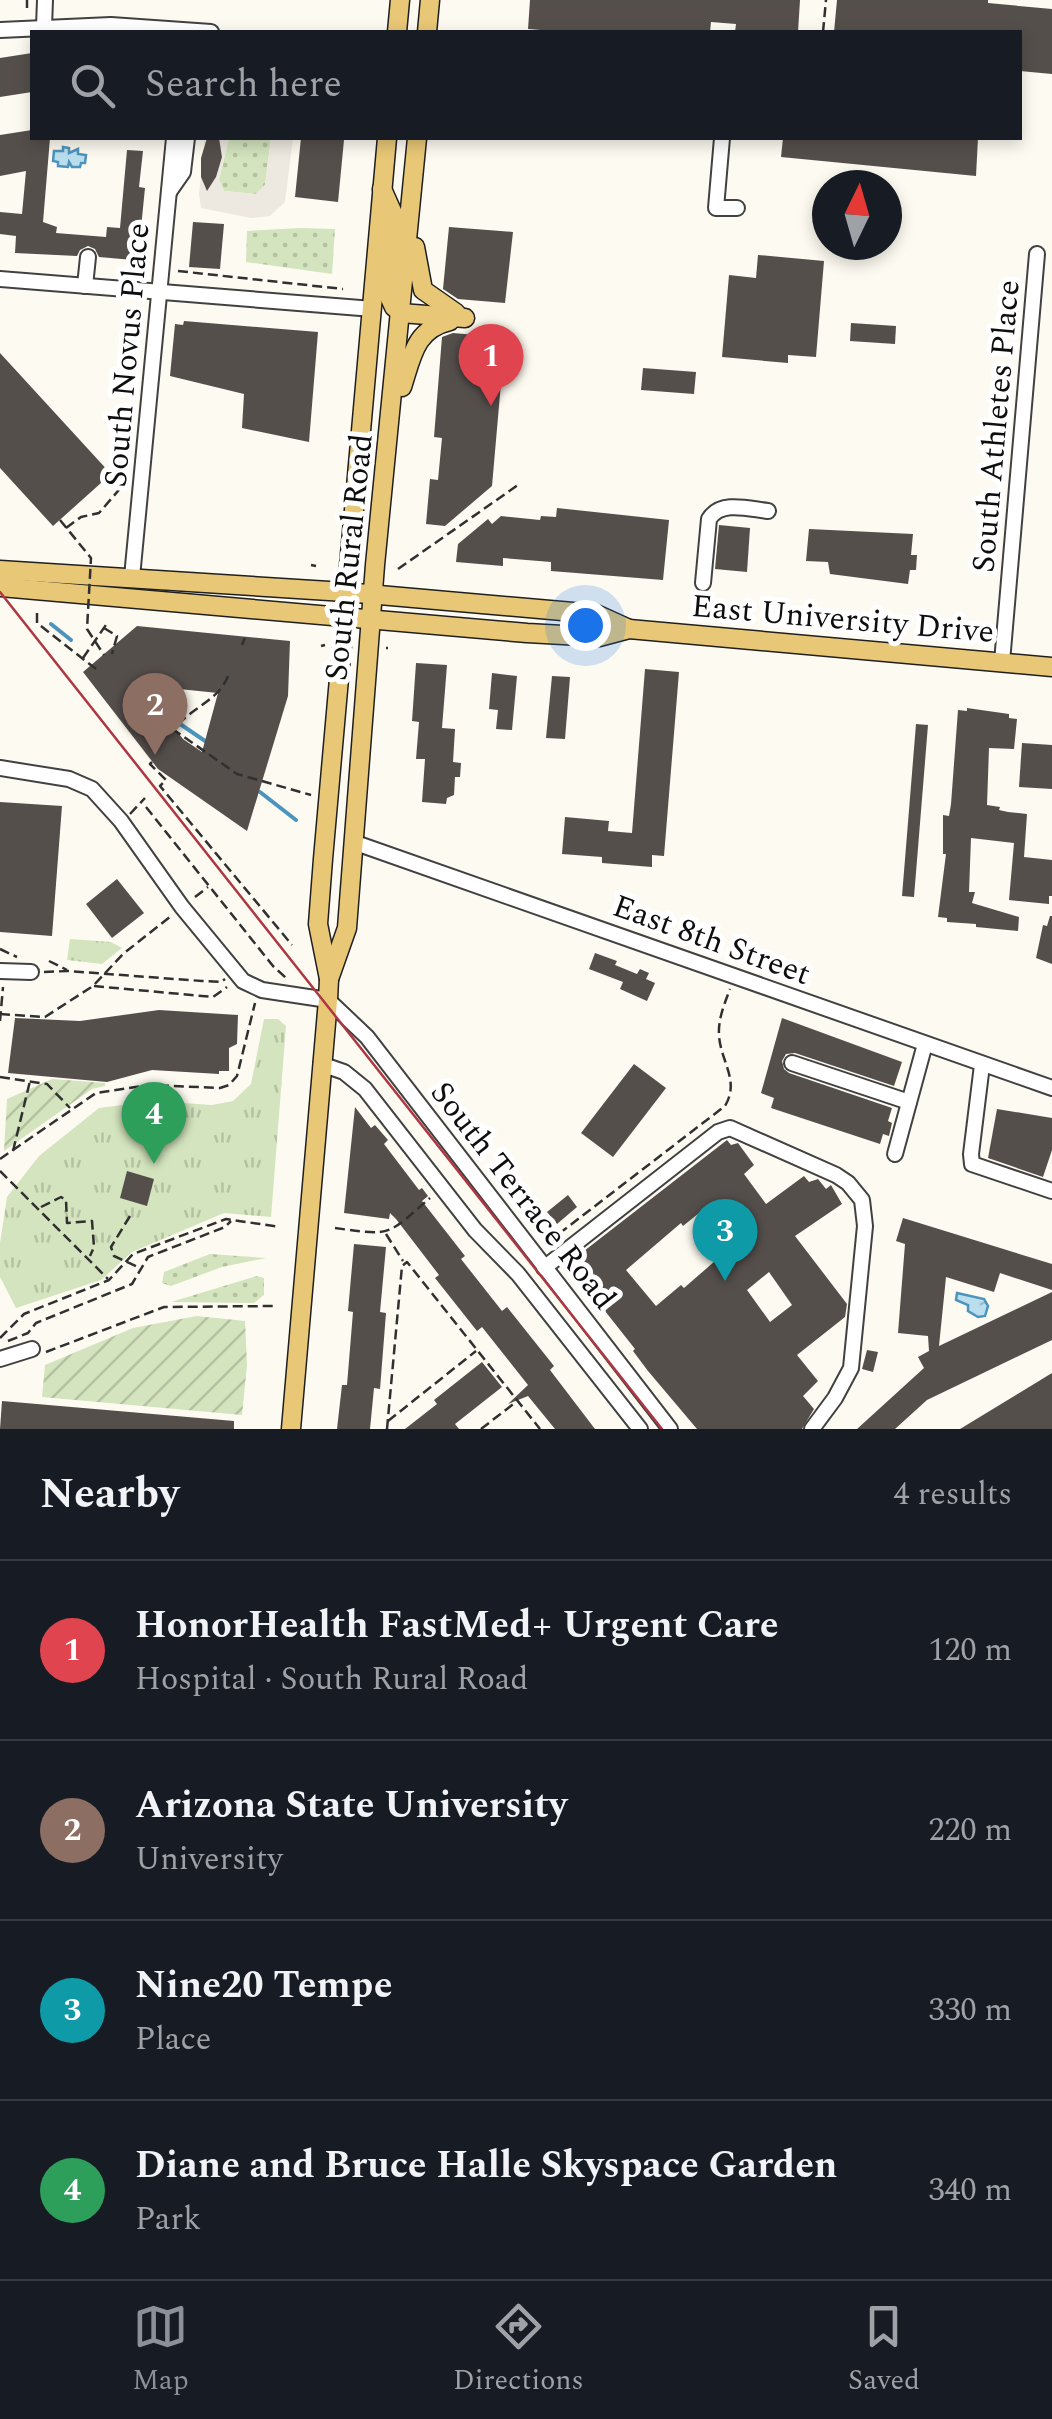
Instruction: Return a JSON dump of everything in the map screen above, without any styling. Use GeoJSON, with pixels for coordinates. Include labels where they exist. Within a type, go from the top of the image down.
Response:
{"type":"FeatureCollection","features":[{"type":"Feature","properties":{"kind":"main road"},"geometry":{"type":"LineString","coordinates":[[397,30],[400,0]]}},
{"type":"Feature","properties":{"kind":"main road"},"geometry":{"type":"LineString","coordinates":[[427,30],[430,0]]}},
{"type":"Feature","properties":{"kind":"main road","name":"South Rural Road"},"geometry":{"type":"LineString","coordinates":[[291,1429],[328,1000],[329,979],[318,924],[387,140]]}},
{"type":"Feature","properties":{"kind":"main road","name":"South Rural Road"},"geometry":{"type":"LineString","coordinates":[[329,979],[347,928],[372,594],[418,140]]}},
{"type":"Feature","properties":{"kind":"main road"},"geometry":{"type":"LineString","coordinates":[[382,188],[395,218],[388,296],[394,307],[402,313],[465,318]]}},
{"type":"Feature","properties":{"kind":"main road"},"geometry":{"type":"LineString","coordinates":[[410,218],[423,290],[465,318]]}},
{"type":"Feature","properties":{"kind":"main road"},"geometry":{"type":"LineString","coordinates":[[391,426],[419,337],[431,327],[465,318]]}},
{"type":"Feature","properties":{"kind":"main road","name":"East University Drive"},"geometry":{"type":"LineString","coordinates":[[0,570],[345,592],[596,614],[628,629],[1052,667]]}},
{"type":"Feature","properties":{"kind":"main road","name":"East University Drive"},"geometry":{"type":"LineString","coordinates":[[0,587],[599,637],[628,629]]}},
{"type":"Feature","properties":{"kind":"street"},"geometry":{"type":"LineString","coordinates":[[44,0],[44,27]]}},
{"type":"Feature","properties":{"kind":"street"},"geometry":{"type":"LineString","coordinates":[[0,30],[130,30]]}},
{"type":"Feature","properties":{"kind":"street","name":"South Novus Place"},"geometry":{"type":"LineString","coordinates":[[132,577],[174,140]]}},
{"type":"Feature","properties":{"kind":"street"},"geometry":{"type":"LineString","coordinates":[[169,192],[183,172],[187,140]]}},
{"type":"Feature","properties":{"kind":"street"},"geometry":{"type":"LineString","coordinates":[[722,140],[716,208],[737,208]]}},
{"type":"Feature","properties":{"kind":"street","name":"South Athletes Place"},"geometry":{"type":"LineString","coordinates":[[1002,662],[1037,254]]}},
{"type":"Feature","properties":{"kind":"street"},"geometry":{"type":"LineString","coordinates":[[85,286],[88,256]]}},
{"type":"Feature","properties":{"kind":"street"},"geometry":{"type":"LineString","coordinates":[[0,279],[373,310]]}},
{"type":"Feature","properties":{"kind":"street"},"geometry":{"type":"LineString","coordinates":[[704,583],[709,519],[714,512],[723,508],[768,511]]}},
{"type":"Feature","properties":{"kind":"street"},"geometry":{"type":"LineString","coordinates":[[0,768],[81,782],[102,797],[233,971],[262,990],[328,1000]]}},
{"type":"Feature","properties":{"kind":"street","name":"East 8th Street"},"geometry":{"type":"LineString","coordinates":[[353,842],[1052,1088]]}},
{"type":"Feature","properties":{"kind":"street"},"geometry":{"type":"LineString","coordinates":[[318,924],[347,928]]}},
{"type":"Feature","properties":{"kind":"street"},"geometry":{"type":"LineString","coordinates":[[3,972],[30,972]]}},
{"type":"Feature","properties":{"kind":"street","name":"South Terrace Road"},"geometry":{"type":"LineString","coordinates":[[328,1000],[367,1037],[670,1429]]}},
{"type":"Feature","properties":{"kind":"street"},"geometry":{"type":"LineString","coordinates":[[894,1154],[924,1044]]}},
{"type":"Feature","properties":{"kind":"street"},"geometry":{"type":"LineString","coordinates":[[792,1063],[909,1102]]}},
{"type":"Feature","properties":{"kind":"street","name":"South Terrace Road"},"geometry":{"type":"LineString","coordinates":[[321,1064],[344,1072],[365,1089],[475,1230],[518,1274],[640,1429]]}},
{"type":"Feature","properties":{"kind":"street"},"geometry":{"type":"LineString","coordinates":[[982,1064],[972,1164],[1052,1191]]}},
{"type":"Feature","properties":{"kind":"street"},"geometry":{"type":"LineString","coordinates":[[544,1268],[718,1132],[730,1128],[836,1176],[856,1191],[864,1208],[855,1346],[851,1368],[812,1429]]}},
{"type":"Feature","properties":{"kind":"street"},"geometry":{"type":"LineString","coordinates":[[0,1360],[39,1351]]}},
{"type":"Feature","properties":{"kind":"path"},"geometry":{"type":"LineString","coordinates":[[26,8],[27,0]]}},
{"type":"Feature","properties":{"kind":"path"},"geometry":{"type":"LineString","coordinates":[[823,30],[826,0]]}},
{"type":"Feature","properties":{"kind":"path"},"geometry":{"type":"LineString","coordinates":[[178,271],[343,288]]}},
{"type":"Feature","properties":{"kind":"path"},"geometry":{"type":"LineString","coordinates":[[66,528],[99,513],[124,484],[131,485]]}},
{"type":"Feature","properties":{"kind":"path"},"geometry":{"type":"LineString","coordinates":[[398,569],[518,485]]}},
{"type":"Feature","properties":{"kind":"path"},"geometry":{"type":"LineString","coordinates":[[60,520],[91,558],[87,629],[104,654]]}},
{"type":"Feature","properties":{"kind":"path"},"geometry":{"type":"LineString","coordinates":[[36,613],[38,623],[96,670]]}},
{"type":"Feature","properties":{"kind":"path"},"geometry":{"type":"LineString","coordinates":[[83,659],[108,622]]}},
{"type":"Feature","properties":{"kind":"path"},"geometry":{"type":"LineString","coordinates":[[104,628],[117,636],[112,654]]}},
{"type":"Feature","properties":{"kind":"path"},"geometry":{"type":"LineString","coordinates":[[242,645],[244,638]]}},
{"type":"Feature","properties":{"kind":"path"},"geometry":{"type":"LineString","coordinates":[[228,676],[222,691],[182,719],[174,730],[237,774],[313,796]]}},
{"type":"Feature","properties":{"kind":"path"},"geometry":{"type":"LineString","coordinates":[[145,692],[156,704],[182,719]]}},
{"type":"Feature","properties":{"kind":"path"},"geometry":{"type":"LineString","coordinates":[[152,762],[166,780],[160,786],[292,945]]}},
{"type":"Feature","properties":{"kind":"path"},"geometry":{"type":"LineString","coordinates":[[129,815],[145,798]]}},
{"type":"Feature","properties":{"kind":"path"},"geometry":{"type":"LineString","coordinates":[[146,807],[286,978]]}},
{"type":"Feature","properties":{"kind":"path"},"geometry":{"type":"LineString","coordinates":[[194,898],[209,886]]}},
{"type":"Feature","properties":{"kind":"path"},"geometry":{"type":"LineString","coordinates":[[0,1014],[45,1018],[93,986],[171,916]]}},
{"type":"Feature","properties":{"kind":"path"},"geometry":{"type":"LineString","coordinates":[[3,949],[18,958]]}},
{"type":"Feature","properties":{"kind":"path"},"geometry":{"type":"LineString","coordinates":[[0,1021],[3,949]]}},
{"type":"Feature","properties":{"kind":"path"},"geometry":{"type":"LineString","coordinates":[[50,961],[68,971]]}},
{"type":"Feature","properties":{"kind":"path"},"geometry":{"type":"LineString","coordinates":[[30,972],[221,982],[233,971]]}},
{"type":"Feature","properties":{"kind":"path"},"geometry":{"type":"LineString","coordinates":[[93,986],[213,997],[227,987]]}},
{"type":"Feature","properties":{"kind":"path"},"geometry":{"type":"LineString","coordinates":[[533,1254],[725,1106],[732,1088],[719,1030],[730,988]]}},
{"type":"Feature","properties":{"kind":"path"},"geometry":{"type":"LineString","coordinates":[[0,1158],[104,1091],[149,1085],[229,1085],[237,1076],[255,1004]]}},
{"type":"Feature","properties":{"kind":"path"},"geometry":{"type":"LineString","coordinates":[[0,1077],[47,1084],[70,1110]]}},
{"type":"Feature","properties":{"kind":"path"},"geometry":{"type":"LineString","coordinates":[[13,1152],[30,1080]]}},
{"type":"Feature","properties":{"kind":"path"},"geometry":{"type":"LineString","coordinates":[[0,1171],[110,1280]]}},
{"type":"Feature","properties":{"kind":"path"},"geometry":{"type":"LineString","coordinates":[[335,1228],[391,1232],[432,1196]]}},
{"type":"Feature","properties":{"kind":"path"},"geometry":{"type":"LineString","coordinates":[[40,1208],[61,1197],[66,1200],[68,1224]]}},
{"type":"Feature","properties":{"kind":"path"},"geometry":{"type":"LineString","coordinates":[[130,1216],[111,1247],[114,1256],[124,1264],[141,1268]]}},
{"type":"Feature","properties":{"kind":"path"},"geometry":{"type":"LineString","coordinates":[[0,1338],[24,1314],[110,1280],[133,1254],[226,1218],[280,1228]]}},
{"type":"Feature","properties":{"kind":"path"},"geometry":{"type":"LineString","coordinates":[[10,1340],[28,1333],[36,1323],[132,1284],[148,1257],[225,1227],[232,1220]]}},
{"type":"Feature","properties":{"kind":"path"},"geometry":{"type":"LineString","coordinates":[[60,1230],[68,1224],[94,1223],[90,1258]]}},
{"type":"Feature","properties":{"kind":"path"},"geometry":{"type":"LineString","coordinates":[[384,1233],[540,1429]]}},
{"type":"Feature","properties":{"kind":"path"},"geometry":{"type":"LineString","coordinates":[[386,1429],[404,1262]]}},
{"type":"Feature","properties":{"kind":"path"},"geometry":{"type":"LineString","coordinates":[[39,1351],[164,1308],[273,1306]]}},
{"type":"Feature","properties":{"kind":"path"},"geometry":{"type":"LineString","coordinates":[[387,1422],[477,1350]]}},
{"type":"Feature","properties":{"kind":"path"},"geometry":{"type":"LineString","coordinates":[[482,1429],[517,1400]]}},
{"type":"Feature","properties":{"kind":"green space"},"geometry":{"type":"Polygon","coordinates":[[[229,140],[271,140],[265,185],[256,194],[224,191],[219,180],[229,140]]]}},
{"type":"Feature","properties":{"kind":"green space"},"geometry":{"type":"Polygon","coordinates":[[[335,229],[332,274],[246,262],[247,231],[335,229]]]}},
{"type":"Feature","properties":{"kind":"green space"},"geometry":{"type":"Polygon","coordinates":[[[70,939],[111,942],[122,948],[102,964],[67,960],[70,939]]]}},
{"type":"Feature","properties":{"kind":"green space"},"geometry":{"type":"Polygon","coordinates":[[[264,1019],[278,1019],[286,1026],[271,1217],[224,1213],[132,1252],[101,1280],[16,1308],[0,1277],[0,1243],[7,1197],[39,1156],[99,1108],[153,1101],[212,1105],[233,1101],[251,1084],[264,1019]]]}},
{"type":"Feature","properties":{"kind":"green space"},"geometry":{"type":"Polygon","coordinates":[[[52,1079],[105,1086],[92,1089],[4,1151],[7,1099],[52,1079]]]}},
{"type":"Feature","properties":{"kind":"green space"},"geometry":{"type":"Polygon","coordinates":[[[210,1254],[266,1258],[222,1267],[171,1286],[162,1283],[164,1272],[210,1254]]]}},
{"type":"Feature","properties":{"kind":"green space"},"geometry":{"type":"Polygon","coordinates":[[[257,1276],[264,1278],[264,1295],[254,1303],[171,1302],[257,1276]]]}},
{"type":"Feature","properties":{"kind":"green space"},"geometry":{"type":"Polygon","coordinates":[[[197,1316],[245,1321],[247,1365],[242,1415],[42,1397],[45,1365],[133,1328],[197,1316]]]}},
{"type":"Feature","properties":{"kind":"shaded area"},"geometry":{"type":"Polygon","coordinates":[[[205,140],[229,140],[219,180],[224,191],[256,194],[265,185],[271,140],[293,140],[285,202],[270,216],[251,218],[201,208],[205,140]]]}},
{"type":"Feature","properties":{"kind":"water"},"geometry":{"type":"Polygon","coordinates":[[[63,147],[69,148],[69,153],[78,149],[78,154],[86,155],[85,163],[80,167],[72,167],[69,162],[68,167],[58,166],[53,161],[54,151],[63,151],[63,147]]]}},
{"type":"Feature","properties":{"kind":"water"},"geometry":{"type":"Polygon","coordinates":[[[957,1293],[984,1299],[988,1306],[985,1316],[968,1311],[968,1305],[956,1300],[957,1293]]]}},
{"type":"Feature","properties":{"kind":"building"},"geometry":{"type":"Polygon","coordinates":[[[530,0],[800,0],[798,30],[735,30],[736,24],[711,22],[710,30],[528,29],[530,0]]]}},
{"type":"Feature","properties":{"kind":"building"},"geometry":{"type":"Polygon","coordinates":[[[837,0],[988,0],[1052,9],[1052,74],[1022,71],[1022,30],[834,30],[837,0]]]}},
{"type":"Feature","properties":{"kind":"building"},"geometry":{"type":"Polygon","coordinates":[[[30,53],[30,92],[0,97],[0,58],[30,53]]]}},
{"type":"Feature","properties":{"kind":"building"},"geometry":{"type":"Polygon","coordinates":[[[30,130],[30,140],[50,140],[43,222],[57,227],[56,233],[106,237],[107,227],[120,228],[127,150],[143,151],[139,187],[145,188],[141,228],[148,228],[146,266],[133,265],[133,260],[99,257],[88,246],[77,256],[15,253],[16,236],[0,234],[0,212],[22,214],[26,171],[0,176],[0,135],[30,130]]]}},
{"type":"Feature","properties":{"kind":"building"},"geometry":{"type":"Polygon","coordinates":[[[206,140],[219,140],[222,157],[207,191],[201,177],[206,140]]]}},
{"type":"Feature","properties":{"kind":"building"},"geometry":{"type":"Polygon","coordinates":[[[301,140],[344,140],[338,202],[295,197],[301,140]]]}},
{"type":"Feature","properties":{"kind":"building"},"geometry":{"type":"Polygon","coordinates":[[[783,140],[978,140],[976,176],[781,157],[783,140]]]}},
{"type":"Feature","properties":{"kind":"building"},"geometry":{"type":"Polygon","coordinates":[[[193,222],[224,224],[220,269],[189,267],[193,222]]]}},
{"type":"Feature","properties":{"kind":"building"},"geometry":{"type":"Polygon","coordinates":[[[449,227],[513,232],[505,303],[458,299],[443,289],[449,227]]]}},
{"type":"Feature","properties":{"kind":"building"},"geometry":{"type":"Polygon","coordinates":[[[758,255],[824,261],[816,357],[788,355],[788,363],[722,357],[729,275],[756,278],[758,255]]]}},
{"type":"Feature","properties":{"kind":"building"},"geometry":{"type":"Polygon","coordinates":[[[184,321],[318,332],[309,442],[242,428],[244,394],[170,376],[175,324],[183,325],[184,321]]]}},
{"type":"Feature","properties":{"kind":"building"},"geometry":{"type":"Polygon","coordinates":[[[851,323],[896,326],[895,344],[850,341],[851,323]]]}},
{"type":"Feature","properties":{"kind":"building"},"geometry":{"type":"Polygon","coordinates":[[[453,333],[510,338],[506,383],[501,383],[492,486],[445,526],[426,524],[430,479],[438,480],[442,438],[434,437],[442,337],[453,333]]]}},
{"type":"Feature","properties":{"kind":"building"},"geometry":{"type":"Polygon","coordinates":[[[0,353],[111,474],[53,526],[0,468],[0,353]]]}},
{"type":"Feature","properties":{"kind":"building"},"geometry":{"type":"Polygon","coordinates":[[[643,368],[696,372],[694,394],[641,390],[643,368]]]}},
{"type":"Feature","properties":{"kind":"building"},"geometry":{"type":"Polygon","coordinates":[[[557,508],[669,520],[663,580],[551,571],[551,562],[503,558],[503,566],[456,562],[458,544],[488,519],[492,524],[501,516],[540,520],[541,516],[556,517],[557,508]]]}},
{"type":"Feature","properties":{"kind":"building"},"geometry":{"type":"Polygon","coordinates":[[[719,525],[750,528],[747,572],[715,569],[719,525]]]}},
{"type":"Feature","properties":{"kind":"building"},"geometry":{"type":"Polygon","coordinates":[[[809,529],[913,534],[911,555],[917,555],[916,570],[910,570],[908,584],[830,574],[828,562],[806,561],[809,529]]]}},
{"type":"Feature","properties":{"kind":"building"},"geometry":{"type":"Polygon","coordinates":[[[137,626],[290,641],[288,696],[247,831],[158,769],[83,672],[137,626]],[[140,685],[183,739],[202,752],[218,693],[140,685]]]}},
{"type":"Feature","properties":{"kind":"building"},"geometry":{"type":"Polygon","coordinates":[[[416,663],[447,665],[442,728],[455,729],[453,762],[461,763],[454,795],[447,798],[446,804],[422,802],[425,759],[416,759],[419,722],[412,721],[416,663]]]}},
{"type":"Feature","properties":{"kind":"building"},"geometry":{"type":"Polygon","coordinates":[[[645,669],[679,672],[664,856],[652,855],[652,867],[602,863],[602,857],[562,854],[565,817],[609,821],[608,831],[632,833],[645,669]]]}},
{"type":"Feature","properties":{"kind":"building"},"geometry":{"type":"Polygon","coordinates":[[[492,673],[517,676],[512,730],[496,729],[498,710],[489,709],[492,673]]]}},
{"type":"Feature","properties":{"kind":"building"},"geometry":{"type":"Polygon","coordinates":[[[552,676],[570,677],[565,739],[546,738],[552,676]]]}},
{"type":"Feature","properties":{"kind":"building"},"geometry":{"type":"Polygon","coordinates":[[[958,710],[1009,714],[1009,718],[1017,719],[1014,749],[989,748],[987,805],[1027,814],[1024,857],[1052,860],[1049,904],[1009,900],[1014,843],[971,838],[969,892],[975,892],[972,903],[1019,917],[1018,931],[947,922],[947,918],[938,917],[946,854],[943,815],[949,816],[951,804],[958,710]]]}},
{"type":"Feature","properties":{"kind":"building"},"geometry":{"type":"Polygon","coordinates":[[[916,724],[928,725],[914,897],[902,896],[916,724]]]}},
{"type":"Feature","properties":{"kind":"building"},"geometry":{"type":"Polygon","coordinates":[[[1022,743],[1052,745],[1052,789],[1019,787],[1022,743]]]}},
{"type":"Feature","properties":{"kind":"building"},"geometry":{"type":"Polygon","coordinates":[[[0,802],[62,806],[52,936],[0,932],[0,802]]]}},
{"type":"Feature","properties":{"kind":"building"},"geometry":{"type":"Polygon","coordinates":[[[117,879],[144,913],[112,938],[86,904],[117,879]]]}},
{"type":"Feature","properties":{"kind":"building"},"geometry":{"type":"Polygon","coordinates":[[[1050,916],[1052,964],[1036,958],[1043,925],[1047,926],[1050,916]]]}},
{"type":"Feature","properties":{"kind":"building"},"geometry":{"type":"Polygon","coordinates":[[[595,953],[637,974],[640,969],[649,973],[646,979],[655,983],[647,1001],[620,989],[623,982],[589,969],[595,953]]]}},
{"type":"Feature","properties":{"kind":"building"},"geometry":{"type":"Polygon","coordinates":[[[159,1010],[238,1015],[237,1044],[229,1048],[229,1071],[219,1074],[152,1070],[107,1082],[8,1073],[15,1018],[80,1021],[159,1010]]]}},
{"type":"Feature","properties":{"kind":"building"},"geometry":{"type":"Polygon","coordinates":[[[782,1018],[902,1062],[894,1086],[795,1053],[786,1054],[782,1061],[789,1073],[892,1108],[889,1136],[883,1134],[880,1144],[771,1108],[774,1098],[761,1093],[782,1018]]]}},
{"type":"Feature","properties":{"kind":"building"},"geometry":{"type":"Polygon","coordinates":[[[634,1064],[666,1088],[613,1157],[581,1133],[634,1064]]]}},
{"type":"Feature","properties":{"kind":"building"},"geometry":{"type":"Polygon","coordinates":[[[355,1107],[371,1128],[375,1125],[388,1140],[384,1144],[428,1196],[422,1201],[465,1256],[461,1259],[502,1311],[507,1307],[554,1366],[550,1370],[595,1429],[555,1429],[528,1396],[508,1404],[528,1385],[482,1327],[477,1331],[396,1219],[390,1213],[389,1219],[344,1213],[355,1107]]]}},
{"type":"Feature","properties":{"kind":"building"},"geometry":{"type":"Polygon","coordinates":[[[997,1109],[1052,1118],[1052,1150],[1043,1177],[988,1158],[997,1109]]]}},
{"type":"Feature","properties":{"kind":"building"},"geometry":{"type":"Polygon","coordinates":[[[727,1140],[731,1145],[738,1143],[754,1165],[744,1174],[766,1204],[804,1176],[809,1182],[818,1179],[826,1189],[831,1185],[842,1204],[795,1236],[847,1304],[845,1317],[797,1355],[818,1381],[803,1396],[814,1409],[802,1429],[697,1429],[566,1265],[727,1140]],[[709,1205],[683,1226],[681,1223],[626,1270],[656,1306],[681,1285],[684,1288],[738,1241],[709,1205]],[[769,1272],[747,1290],[770,1322],[792,1305],[769,1272]]]}},
{"type":"Feature","properties":{"kind":"building"},"geometry":{"type":"Polygon","coordinates":[[[127,1171],[154,1179],[147,1206],[120,1198],[127,1171]]]}},
{"type":"Feature","properties":{"kind":"building"},"geometry":{"type":"Polygon","coordinates":[[[568,1195],[577,1207],[557,1224],[547,1212],[568,1195]]]}},
{"type":"Feature","properties":{"kind":"building"},"geometry":{"type":"Polygon","coordinates":[[[903,1218],[1052,1264],[1052,1290],[1000,1273],[994,1292],[946,1277],[939,1346],[1052,1292],[1052,1340],[927,1400],[895,1429],[857,1429],[924,1368],[918,1357],[929,1351],[928,1336],[898,1333],[905,1244],[896,1241],[903,1218]]]}},
{"type":"Feature","properties":{"kind":"building"},"geometry":{"type":"Polygon","coordinates":[[[354,1244],[386,1247],[380,1312],[386,1313],[380,1389],[374,1388],[370,1429],[337,1429],[342,1385],[347,1385],[354,1244]]]}},
{"type":"Feature","properties":{"kind":"building"},"geometry":{"type":"Polygon","coordinates":[[[867,1350],[878,1352],[873,1372],[862,1369],[867,1350]]]}},
{"type":"Feature","properties":{"kind":"building"},"geometry":{"type":"Polygon","coordinates":[[[482,1362],[502,1387],[455,1424],[459,1429],[405,1429],[437,1404],[434,1400],[482,1362]]]}},
{"type":"Feature","properties":{"kind":"building"},"geometry":{"type":"Polygon","coordinates":[[[1052,1373],[1052,1429],[960,1429],[1052,1373]]]}},
{"type":"Feature","properties":{"kind":"building"},"geometry":{"type":"Polygon","coordinates":[[[2,1401],[234,1421],[234,1429],[0,1429],[2,1401]]]}},
{"type":"Feature","properties":{"kind":"waterway"},"geometry":{"type":"LineString","coordinates":[[51,624],[71,640]]}},
{"type":"Feature","properties":{"kind":"waterway"},"geometry":{"type":"LineString","coordinates":[[158,709],[208,743]]}},
{"type":"Feature","properties":{"kind":"waterway"},"geometry":{"type":"LineString","coordinates":[[260,792],[296,820]]}},
{"type":"Feature","properties":{"kind":"tram line"},"geometry":{"type":"LineString","coordinates":[[0,592],[662,1429]]}},
{"type":"Feature","properties":{"kind":"place","name":"HonorHealth FastMed+ Urgent Care"},"geometry":{"type":"Point","coordinates":[491,406]}},
{"type":"Feature","properties":{"kind":"place","name":"Arizona State University"},"geometry":{"type":"Point","coordinates":[155,755]}},
{"type":"Feature","properties":{"kind":"place","name":"Diane and Bruce Halle Skyspace Garden"},"geometry":{"type":"Point","coordinates":[154,1164]}},
{"type":"Feature","properties":{"kind":"place","name":"Nine20 Tempe"},"geometry":{"type":"Point","coordinates":[725,1281]}}]}
